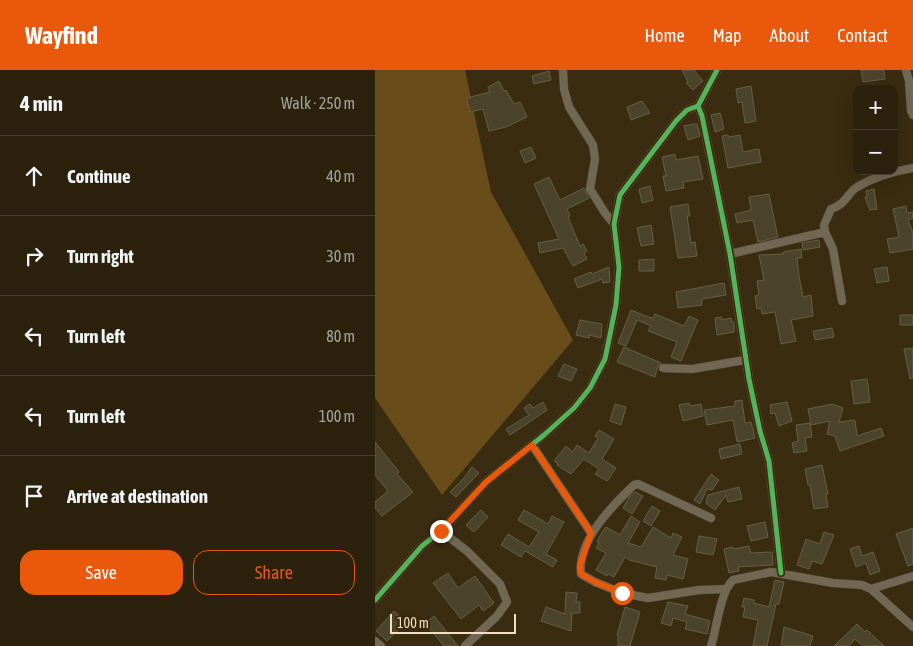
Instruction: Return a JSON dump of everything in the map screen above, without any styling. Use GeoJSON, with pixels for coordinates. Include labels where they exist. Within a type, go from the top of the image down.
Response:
{"type":"FeatureCollection","features":[{"type":"Feature","properties":{"kind":"street"},"geometry":{"type":"LineString","coordinates":[[563,70],[564,89],[569,107],[593,145],[595,159],[590,189],[614,224]]}},
{"type":"Feature","properties":{"kind":"street"},"geometry":{"type":"LineString","coordinates":[[375,600],[422,546],[441,531],[486,482],[574,408],[590,388],[605,359],[616,305],[619,267],[614,224],[620,195],[676,121],[687,110],[698,106],[717,70]]}},
{"type":"Feature","properties":{"kind":"street"},"geometry":{"type":"LineString","coordinates":[[906,70],[913,115]]}},
{"type":"Feature","properties":{"kind":"street"},"geometry":{"type":"LineString","coordinates":[[698,106],[702,116],[730,254],[745,360],[760,431],[769,461],[781,573]]}},
{"type":"Feature","properties":{"kind":"street"},"geometry":{"type":"LineString","coordinates":[[842,301],[833,249],[825,232],[824,225],[831,209],[841,205],[856,188],[895,171],[913,168]]}},
{"type":"Feature","properties":{"kind":"street"},"geometry":{"type":"LineString","coordinates":[[730,254],[825,232]]}},
{"type":"Feature","properties":{"kind":"street"},"geometry":{"type":"LineString","coordinates":[[663,368],[692,369],[745,360]]}},
{"type":"Feature","properties":{"kind":"street"},"geometry":{"type":"LineString","coordinates":[[532,445],[591,533]]}},
{"type":"Feature","properties":{"kind":"street"},"geometry":{"type":"LineString","coordinates":[[711,518],[638,484],[634,485],[591,533],[580,565],[581,574],[622,593],[648,598],[726,588]]}},
{"type":"Feature","properties":{"kind":"street"},"geometry":{"type":"LineString","coordinates":[[441,531],[467,551],[500,584],[507,602],[497,616],[465,646]]}},
{"type":"Feature","properties":{"kind":"street"},"geometry":{"type":"LineString","coordinates":[[711,646],[726,588],[733,580],[771,572],[833,583],[862,585],[871,589],[913,627]]}},
{"type":"Feature","properties":{"kind":"street"},"geometry":{"type":"LineString","coordinates":[[871,589],[913,576]]}},
{"type":"Feature","properties":{"kind":"street"},"geometry":{"type":"LineString","coordinates":[[375,641],[381,646]]}},
{"type":"Feature","properties":{"kind":"shaded area"},"geometry":{"type":"Polygon","coordinates":[[[375,70],[465,70],[491,192],[573,340],[442,495],[375,398],[375,70]]]}},
{"type":"Feature","properties":{"kind":"building"},"geometry":{"type":"Polygon","coordinates":[[[682,70],[694,70],[703,81],[693,90],[686,83],[688,82],[682,70]]]}},
{"type":"Feature","properties":{"kind":"building"},"geometry":{"type":"Polygon","coordinates":[[[861,70],[884,70],[885,79],[863,82],[861,70]]]}},
{"type":"Feature","properties":{"kind":"building"},"geometry":{"type":"Polygon","coordinates":[[[549,71],[551,80],[534,84],[532,76],[549,71]]]}},
{"type":"Feature","properties":{"kind":"building"},"geometry":{"type":"Polygon","coordinates":[[[499,81],[514,104],[520,102],[527,117],[506,127],[489,131],[483,109],[470,112],[467,98],[490,92],[488,87],[499,81]]]}},
{"type":"Feature","properties":{"kind":"building"},"geometry":{"type":"Polygon","coordinates":[[[751,86],[756,121],[745,123],[742,102],[738,103],[736,89],[751,86]]]}},
{"type":"Feature","properties":{"kind":"building"},"geometry":{"type":"Polygon","coordinates":[[[642,101],[650,113],[631,120],[627,107],[642,101]]]}},
{"type":"Feature","properties":{"kind":"building"},"geometry":{"type":"Polygon","coordinates":[[[720,113],[724,129],[715,132],[711,115],[720,113]]]}},
{"type":"Feature","properties":{"kind":"building"},"geometry":{"type":"Polygon","coordinates":[[[697,124],[700,136],[688,140],[684,126],[697,124]]]}},
{"type":"Feature","properties":{"kind":"building"},"geometry":{"type":"Polygon","coordinates":[[[728,135],[729,137],[740,135],[743,152],[759,149],[761,162],[728,168],[722,136],[728,135]]]}},
{"type":"Feature","properties":{"kind":"building"},"geometry":{"type":"Polygon","coordinates":[[[531,147],[536,158],[525,163],[520,151],[531,147]]]}},
{"type":"Feature","properties":{"kind":"building"},"geometry":{"type":"Polygon","coordinates":[[[675,154],[676,160],[698,156],[703,179],[683,182],[684,188],[666,191],[663,176],[666,176],[662,157],[675,154]]]}},
{"type":"Feature","properties":{"kind":"building"},"geometry":{"type":"Polygon","coordinates":[[[549,177],[560,200],[584,188],[589,198],[567,209],[570,216],[568,217],[580,246],[583,244],[587,251],[584,253],[587,259],[573,266],[563,248],[540,253],[538,243],[559,239],[534,184],[549,177]]]}},
{"type":"Feature","properties":{"kind":"building"},"geometry":{"type":"Polygon","coordinates":[[[650,186],[653,200],[642,203],[639,189],[650,186]]]}},
{"type":"Feature","properties":{"kind":"building"},"geometry":{"type":"Polygon","coordinates":[[[874,189],[877,209],[870,210],[865,197],[867,197],[866,191],[874,189]]]}},
{"type":"Feature","properties":{"kind":"building"},"geometry":{"type":"Polygon","coordinates":[[[769,194],[778,237],[758,242],[753,220],[737,223],[735,214],[751,210],[749,197],[769,194]]]}},
{"type":"Feature","properties":{"kind":"building"},"geometry":{"type":"Polygon","coordinates":[[[688,204],[690,216],[687,216],[691,243],[695,242],[697,256],[678,258],[670,207],[688,204]]]}},
{"type":"Feature","properties":{"kind":"building"},"geometry":{"type":"Polygon","coordinates":[[[906,206],[907,213],[913,212],[913,218],[908,220],[913,233],[913,249],[890,253],[887,239],[899,237],[893,209],[906,206]]]}},
{"type":"Feature","properties":{"kind":"building"},"geometry":{"type":"Polygon","coordinates":[[[651,225],[654,244],[641,246],[637,228],[651,225]]]}},
{"type":"Feature","properties":{"kind":"building"},"geometry":{"type":"Polygon","coordinates":[[[819,240],[820,247],[803,250],[802,243],[819,240]]]}},
{"type":"Feature","properties":{"kind":"building"},"geometry":{"type":"Polygon","coordinates":[[[801,249],[802,258],[797,258],[799,276],[803,297],[811,295],[813,316],[791,320],[796,341],[781,344],[775,312],[762,314],[761,308],[757,309],[755,296],[759,295],[757,281],[764,280],[759,255],[783,254],[783,252],[801,249]]]}},
{"type":"Feature","properties":{"kind":"building"},"geometry":{"type":"Polygon","coordinates":[[[654,259],[654,271],[639,271],[639,260],[654,259]]]}},
{"type":"Feature","properties":{"kind":"building"},"geometry":{"type":"Polygon","coordinates":[[[609,267],[610,282],[603,283],[602,279],[578,288],[574,279],[609,267]]]}},
{"type":"Feature","properties":{"kind":"building"},"geometry":{"type":"Polygon","coordinates":[[[887,267],[889,281],[877,283],[874,269],[887,267]]]}},
{"type":"Feature","properties":{"kind":"building"},"geometry":{"type":"Polygon","coordinates":[[[724,283],[726,295],[702,299],[702,305],[678,308],[676,292],[724,283]]]}},
{"type":"Feature","properties":{"kind":"building"},"geometry":{"type":"Polygon","coordinates":[[[631,310],[651,318],[655,314],[684,326],[689,316],[698,320],[681,361],[671,357],[677,342],[648,331],[651,326],[637,320],[626,346],[618,343],[631,310]]]}},
{"type":"Feature","properties":{"kind":"building"},"geometry":{"type":"Polygon","coordinates":[[[900,315],[913,315],[913,325],[900,325],[900,315]]]}},
{"type":"Feature","properties":{"kind":"building"},"geometry":{"type":"Polygon","coordinates":[[[722,317],[722,320],[731,318],[732,322],[734,322],[734,332],[717,335],[715,318],[722,317]]]}},
{"type":"Feature","properties":{"kind":"building"},"geometry":{"type":"Polygon","coordinates":[[[580,320],[602,324],[601,338],[589,335],[589,338],[576,335],[580,320]]]}},
{"type":"Feature","properties":{"kind":"building"},"geometry":{"type":"Polygon","coordinates":[[[832,328],[834,337],[815,340],[813,331],[832,328]]]}},
{"type":"Feature","properties":{"kind":"building"},"geometry":{"type":"Polygon","coordinates":[[[624,347],[661,363],[658,365],[655,377],[617,362],[624,347]]]}},
{"type":"Feature","properties":{"kind":"building"},"geometry":{"type":"Polygon","coordinates":[[[913,348],[913,378],[910,379],[904,349],[913,348]]]}},
{"type":"Feature","properties":{"kind":"building"},"geometry":{"type":"Polygon","coordinates":[[[564,364],[577,369],[571,381],[558,376],[564,364]]]}},
{"type":"Feature","properties":{"kind":"building"},"geometry":{"type":"Polygon","coordinates":[[[867,379],[870,402],[854,404],[851,381],[867,379]]]}},
{"type":"Feature","properties":{"kind":"building"},"geometry":{"type":"Polygon","coordinates":[[[742,400],[745,423],[751,422],[755,438],[737,442],[733,420],[707,425],[704,410],[735,406],[735,401],[742,400]]]}},
{"type":"Feature","properties":{"kind":"building"},"geometry":{"type":"Polygon","coordinates":[[[543,402],[547,410],[510,435],[506,429],[529,415],[524,408],[530,404],[533,408],[543,402]]]}},
{"type":"Feature","properties":{"kind":"building"},"geometry":{"type":"Polygon","coordinates":[[[787,402],[792,421],[779,426],[775,413],[771,414],[770,405],[787,402]]]}},
{"type":"Feature","properties":{"kind":"building"},"geometry":{"type":"Polygon","coordinates":[[[689,403],[690,406],[701,404],[703,416],[683,421],[679,405],[689,403]]]}},
{"type":"Feature","properties":{"kind":"building"},"geometry":{"type":"Polygon","coordinates":[[[615,404],[626,407],[621,425],[610,421],[615,404]]]}},
{"type":"Feature","properties":{"kind":"building"},"geometry":{"type":"Polygon","coordinates":[[[832,404],[843,408],[839,422],[855,420],[857,436],[881,428],[884,436],[840,451],[835,436],[827,434],[830,421],[811,425],[808,409],[832,404]]]}},
{"type":"Feature","properties":{"kind":"building"},"geometry":{"type":"Polygon","coordinates":[[[810,423],[812,437],[805,438],[807,451],[794,453],[792,443],[798,441],[796,425],[810,423]]]}},
{"type":"Feature","properties":{"kind":"building"},"geometry":{"type":"Polygon","coordinates":[[[599,430],[614,439],[602,459],[616,468],[607,481],[595,474],[599,469],[584,459],[571,474],[557,465],[554,461],[566,446],[573,452],[577,445],[589,453],[598,438],[595,436],[599,430]]]}},
{"type":"Feature","properties":{"kind":"building"},"geometry":{"type":"Polygon","coordinates":[[[375,442],[399,472],[397,474],[413,492],[382,516],[375,508],[375,502],[388,491],[375,475],[375,442]]]}},
{"type":"Feature","properties":{"kind":"building"},"geometry":{"type":"Polygon","coordinates":[[[740,444],[742,454],[721,459],[719,449],[740,444]]]}},
{"type":"Feature","properties":{"kind":"building"},"geometry":{"type":"Polygon","coordinates":[[[822,465],[828,494],[826,494],[828,507],[814,509],[805,469],[822,465]]]}},
{"type":"Feature","properties":{"kind":"building"},"geometry":{"type":"Polygon","coordinates":[[[472,467],[479,473],[456,497],[450,492],[472,467]]]}},
{"type":"Feature","properties":{"kind":"building"},"geometry":{"type":"Polygon","coordinates":[[[711,474],[719,480],[712,490],[707,489],[700,504],[694,500],[711,474]]]}},
{"type":"Feature","properties":{"kind":"building"},"geometry":{"type":"Polygon","coordinates":[[[739,487],[742,499],[728,502],[726,495],[715,510],[706,503],[708,495],[739,487]]]}},
{"type":"Feature","properties":{"kind":"building"},"geometry":{"type":"Polygon","coordinates":[[[635,492],[643,496],[632,514],[623,508],[629,497],[635,492]]]}},
{"type":"Feature","properties":{"kind":"building"},"geometry":{"type":"Polygon","coordinates":[[[652,506],[660,511],[651,526],[643,521],[652,506]]]}},
{"type":"Feature","properties":{"kind":"building"},"geometry":{"type":"Polygon","coordinates":[[[481,510],[488,517],[474,532],[466,525],[481,510]]]}},
{"type":"Feature","properties":{"kind":"building"},"geometry":{"type":"Polygon","coordinates":[[[524,510],[548,524],[552,516],[564,522],[546,554],[557,560],[553,567],[525,551],[521,557],[501,545],[508,534],[529,547],[539,532],[518,520],[524,510]]]}},
{"type":"Feature","properties":{"kind":"building"},"geometry":{"type":"Polygon","coordinates":[[[631,516],[640,522],[628,543],[641,547],[653,527],[671,538],[673,533],[682,537],[673,555],[688,559],[683,579],[667,575],[666,580],[655,578],[657,567],[629,560],[625,557],[614,577],[608,574],[607,576],[596,570],[606,553],[596,548],[601,534],[606,527],[620,535],[631,516]]]}},
{"type":"Feature","properties":{"kind":"building"},"geometry":{"type":"Polygon","coordinates":[[[765,522],[768,537],[751,541],[747,526],[765,522]]]}},
{"type":"Feature","properties":{"kind":"building"},"geometry":{"type":"Polygon","coordinates":[[[913,528],[913,564],[908,566],[896,534],[913,528]]]}},
{"type":"Feature","properties":{"kind":"building"},"geometry":{"type":"Polygon","coordinates":[[[824,532],[834,535],[822,564],[812,561],[809,569],[797,565],[806,539],[820,544],[824,532]]]}},
{"type":"Feature","properties":{"kind":"building"},"geometry":{"type":"Polygon","coordinates":[[[699,536],[717,539],[713,555],[696,552],[699,536]]]}},
{"type":"Feature","properties":{"kind":"building"},"geometry":{"type":"Polygon","coordinates":[[[749,546],[751,553],[772,552],[773,565],[738,567],[739,571],[729,573],[724,549],[749,546]]]}},
{"type":"Feature","properties":{"kind":"building"},"geometry":{"type":"Polygon","coordinates":[[[859,546],[862,556],[873,552],[880,571],[870,575],[866,563],[856,567],[850,549],[859,546]]]}},
{"type":"Feature","properties":{"kind":"building"},"geometry":{"type":"Polygon","coordinates":[[[448,573],[458,588],[475,576],[494,603],[483,611],[479,605],[461,619],[433,583],[448,573]]]}},
{"type":"Feature","properties":{"kind":"building"},"geometry":{"type":"Polygon","coordinates":[[[775,580],[784,582],[779,604],[776,604],[767,646],[753,646],[758,620],[743,617],[745,607],[742,607],[744,598],[754,600],[754,603],[769,607],[775,580]]]}},
{"type":"Feature","properties":{"kind":"building"},"geometry":{"type":"Polygon","coordinates":[[[566,592],[577,593],[576,602],[580,602],[580,613],[572,613],[571,631],[541,621],[546,607],[565,614],[566,592]]]}},
{"type":"Feature","properties":{"kind":"building"},"geometry":{"type":"Polygon","coordinates":[[[668,602],[688,606],[685,614],[710,621],[707,634],[685,629],[687,622],[673,618],[671,626],[661,623],[668,602]]]}},
{"type":"Feature","properties":{"kind":"building"},"geometry":{"type":"Polygon","coordinates":[[[625,607],[640,612],[630,646],[618,646],[617,635],[625,607]]]}},
{"type":"Feature","properties":{"kind":"building"},"geometry":{"type":"Polygon","coordinates":[[[394,611],[406,622],[387,641],[376,631],[394,611]]]}},
{"type":"Feature","properties":{"kind":"building"},"geometry":{"type":"Polygon","coordinates":[[[434,616],[458,646],[444,646],[425,623],[434,616]]]}},
{"type":"Feature","properties":{"kind":"building"},"geometry":{"type":"Polygon","coordinates":[[[857,624],[865,632],[867,630],[884,646],[863,646],[855,639],[849,646],[834,646],[857,624]]]}},
{"type":"Feature","properties":{"kind":"building"},"geometry":{"type":"Polygon","coordinates":[[[784,627],[813,636],[810,646],[781,646],[784,627]]]}},
{"type":"Feature","properties":{"kind":"cycle path"},"geometry":{"type":"LineString","coordinates":[[375,600],[422,546],[441,531],[486,482],[574,408],[590,388],[605,359],[616,305],[619,267],[614,224],[620,195],[676,121],[687,110],[698,106],[717,70]]}},
{"type":"Feature","properties":{"kind":"cycle path"},"geometry":{"type":"LineString","coordinates":[[698,106],[702,116],[730,254],[749,379],[760,431],[769,461],[781,573]]}},
{"type":"Feature","properties":{"kind":"route"},"geometry":{"type":"LineString","coordinates":[[441,531],[486,482],[532,445],[591,533],[580,565],[581,574],[622,593]]}}]}
